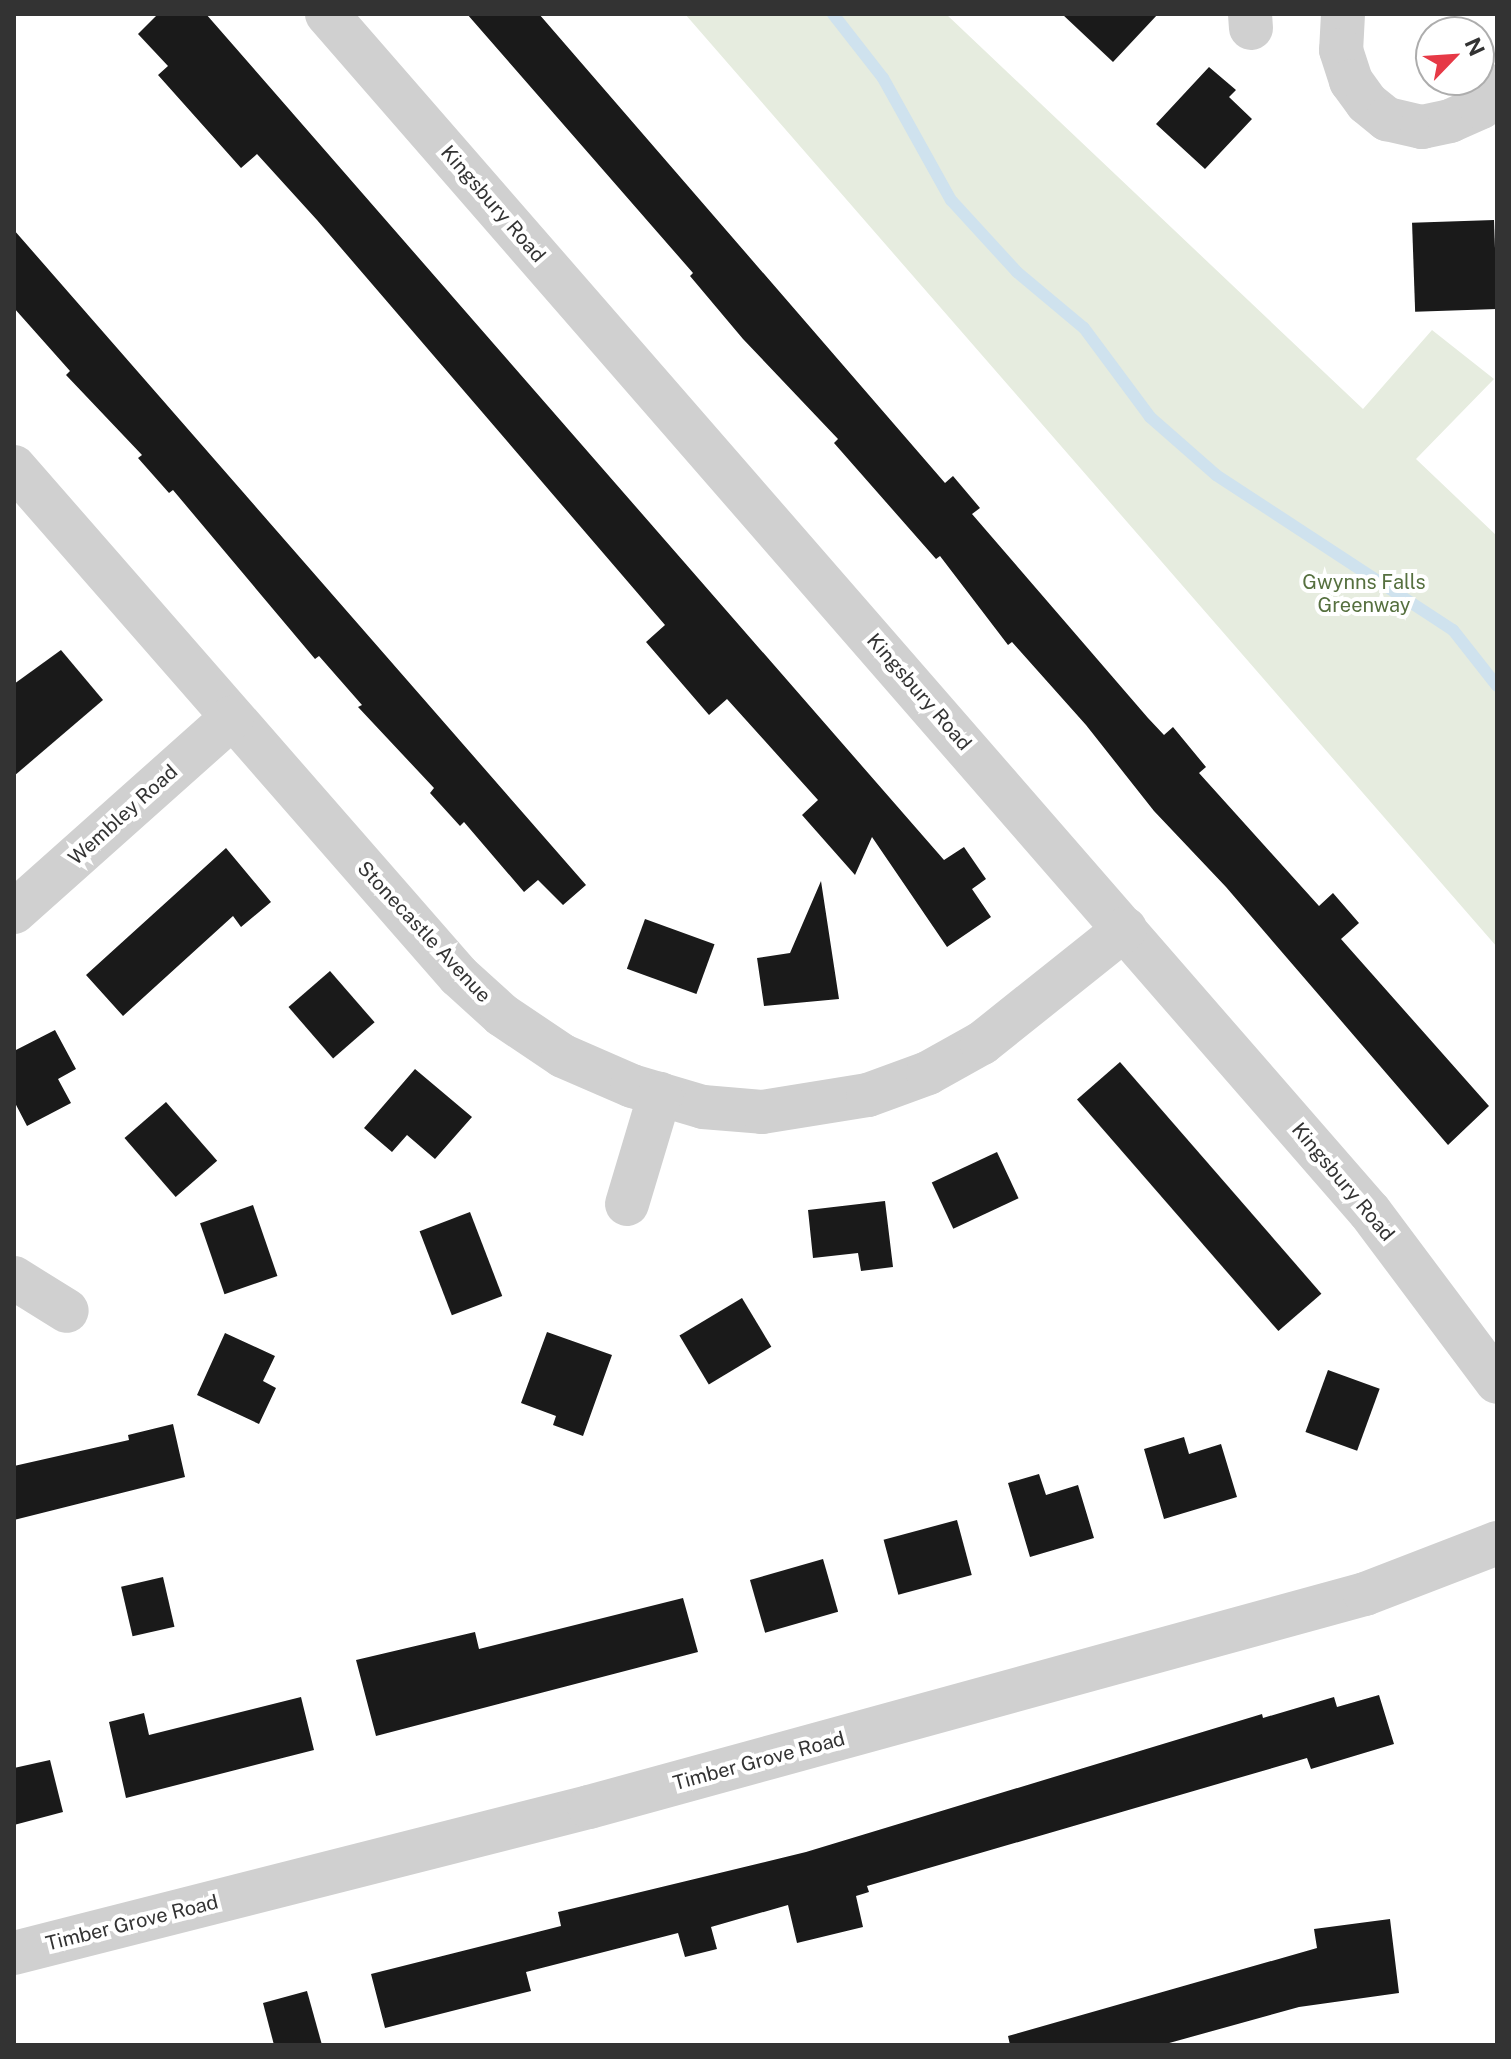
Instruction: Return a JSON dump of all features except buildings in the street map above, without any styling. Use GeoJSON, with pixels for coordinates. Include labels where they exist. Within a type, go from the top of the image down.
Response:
{"type":"FeatureCollection","features":[{"type":"Feature","properties":{"kind":"street","name":"Kingsbury Road"},"geometry":{"type":"LineString","coordinates":[[327,14],[1370,1212],[1497,1382]]}},
{"type":"Feature","properties":{"kind":"street"},"geometry":{"type":"LineString","coordinates":[[1343,14],[1341,50],[1351,81],[1367,103],[1387,119],[1422,127],[1450,121],[1481,107],[1497,86]]}},
{"type":"Feature","properties":{"kind":"street","name":"Stonecastle Avenue"},"geometry":{"type":"LineString","coordinates":[[14,467],[459,976],[502,1015],[563,1056],[660,1094],[703,1107],[762,1112],[868,1095],[928,1073],[982,1043],[1125,929]]}},
{"type":"Feature","properties":{"kind":"street","name":"Wembley Road"},"geometry":{"type":"LineString","coordinates":[[14,912],[232,718]]}},
{"type":"Feature","properties":{"kind":"street"},"geometry":{"type":"LineString","coordinates":[[627,1204],[660,1094]]}},
{"type":"Feature","properties":{"kind":"street"},"geometry":{"type":"LineString","coordinates":[[14,1278],[67,1311]]}},
{"type":"Feature","properties":{"kind":"street","name":"Timber Grove Road"},"geometry":{"type":"LineString","coordinates":[[14,1953],[589,1807],[1365,1594],[1497,1543]]}},
{"type":"Feature","properties":{"kind":"green space","name":"Gwynns Falls Greenway"},"geometry":{"type":"Polygon","coordinates":[[[685,14],[946,14],[1363,409],[1432,330],[1494,379],[1416,459],[1497,536],[1497,947],[685,14]]]}},
{"type":"Feature","properties":{"kind":"waterway"},"geometry":{"type":"LineString","coordinates":[[833,14],[883,78],[951,200],[1017,272],[1084,328],[1150,417],[1216,475],[1453,630],[1497,686]]}}]}
